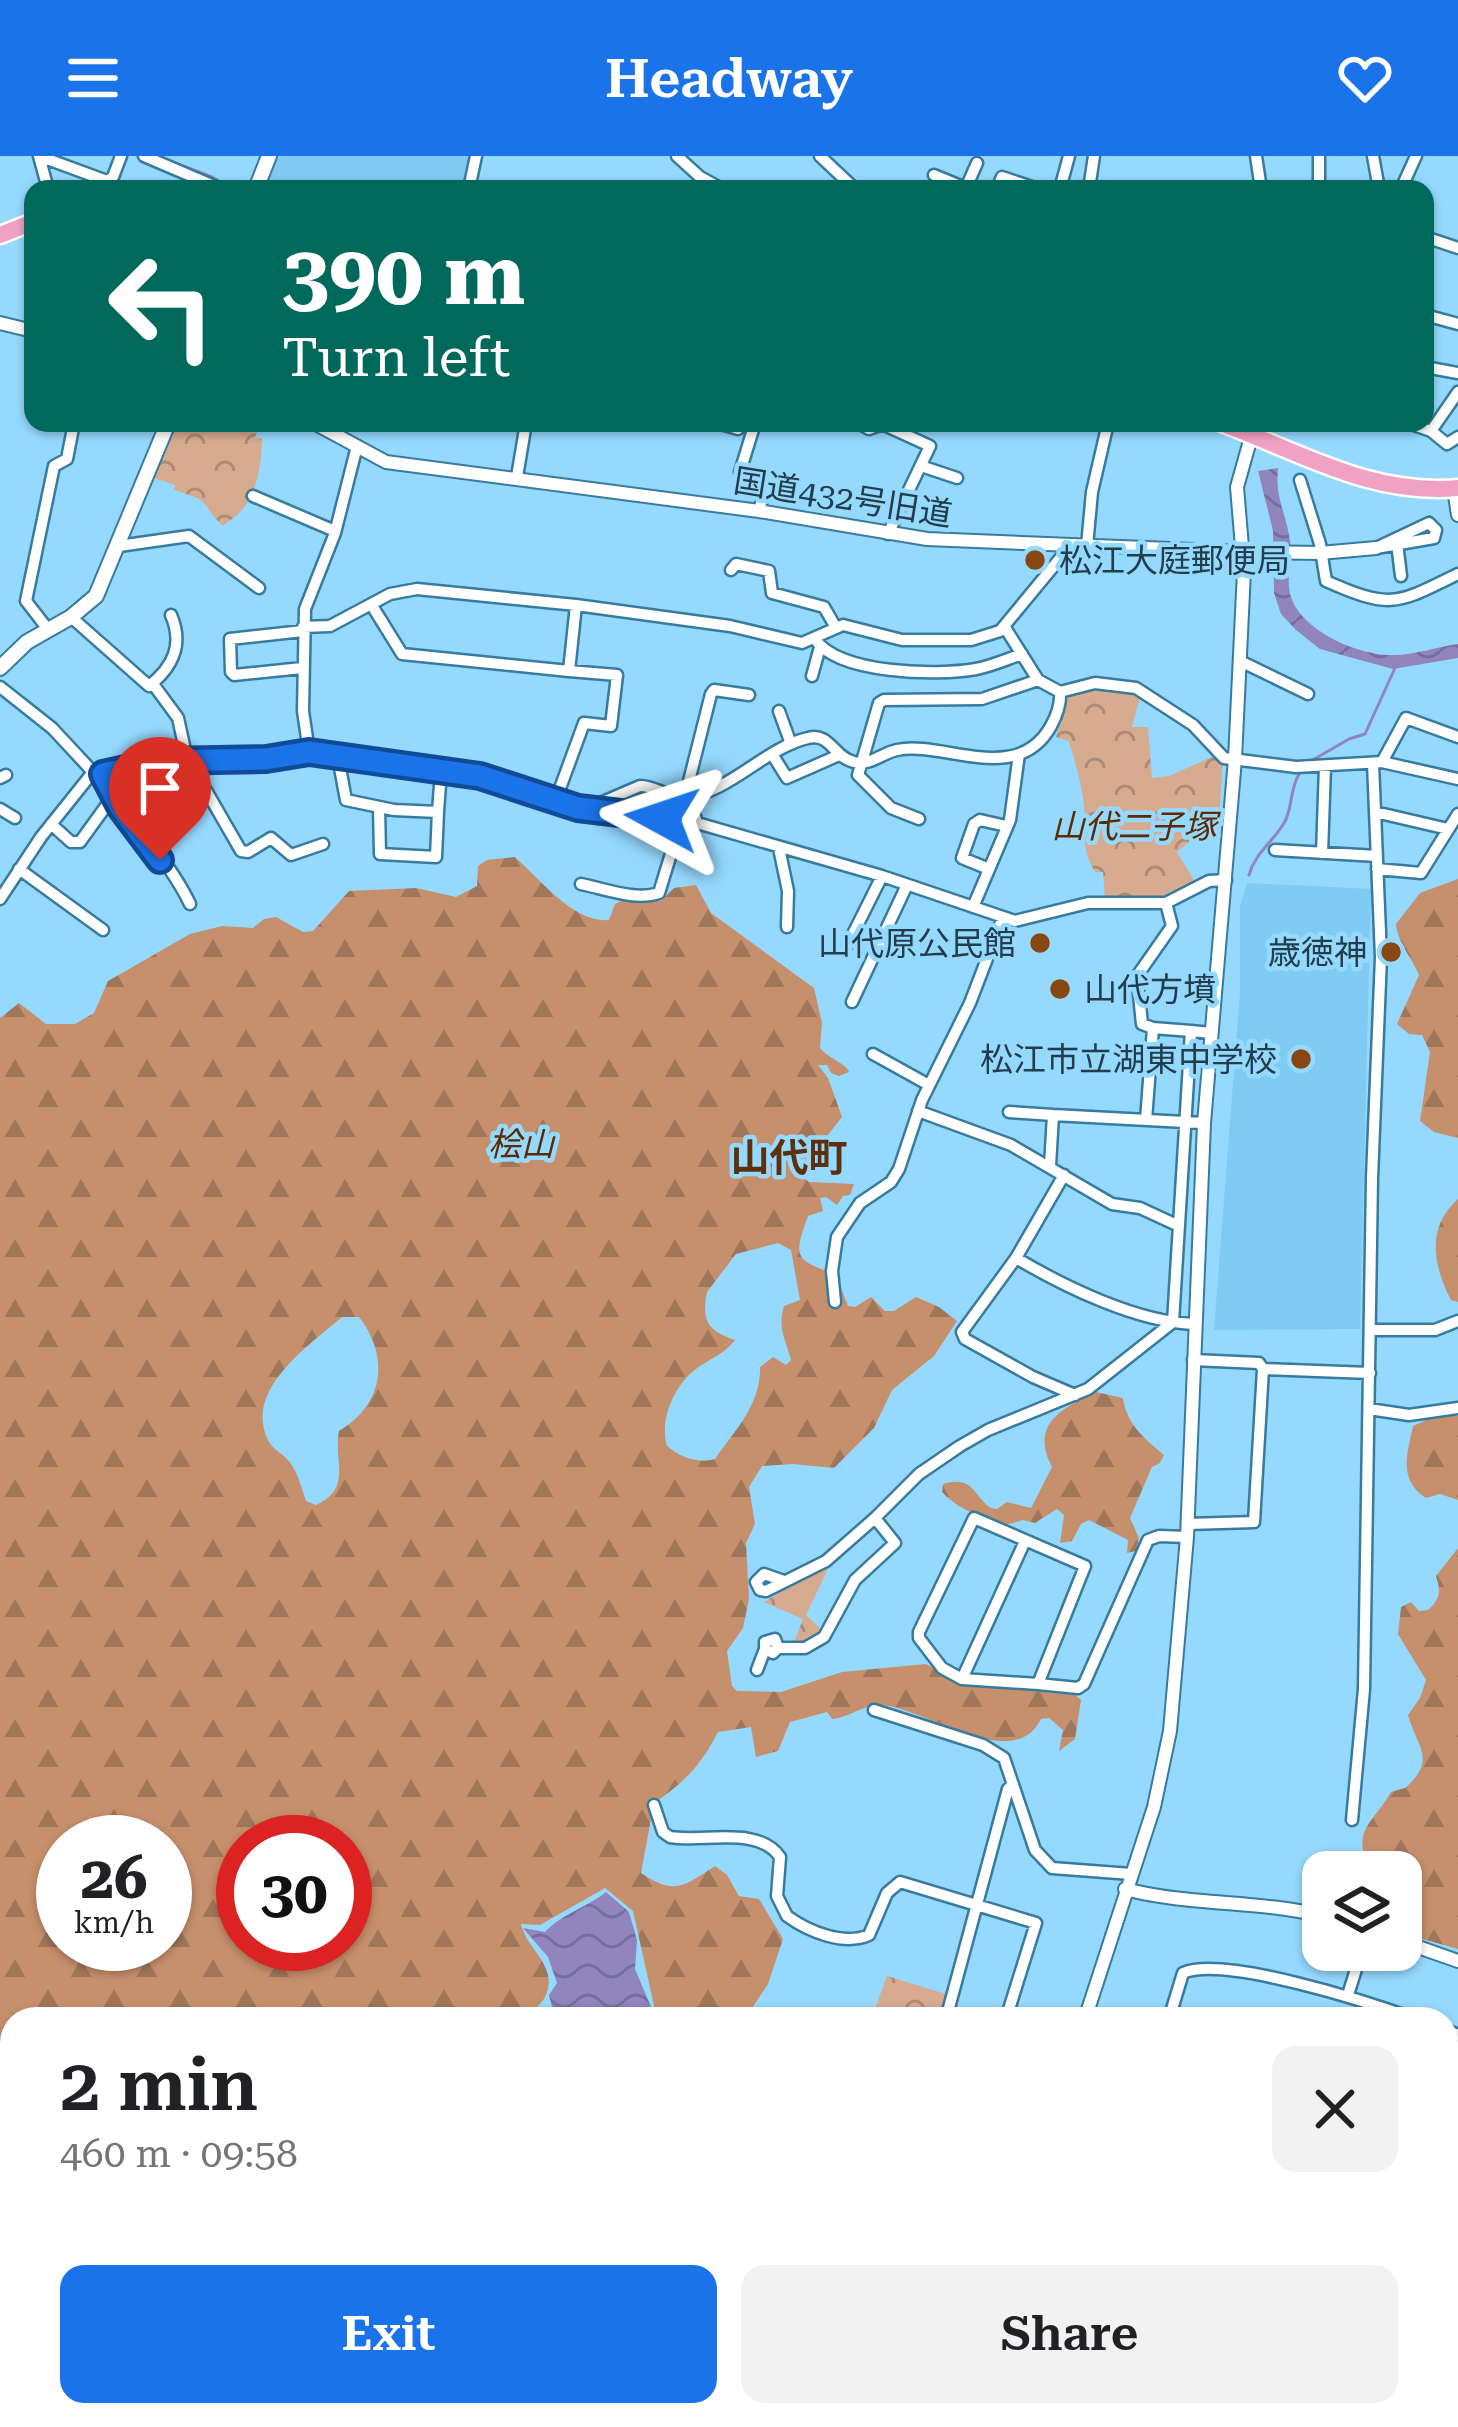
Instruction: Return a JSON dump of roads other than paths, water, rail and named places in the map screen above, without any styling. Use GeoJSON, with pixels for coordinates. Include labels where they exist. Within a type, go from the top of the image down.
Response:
{"type":"FeatureCollection","features":[{"type":"Feature","properties":{"kind":"highway"},"geometry":{"type":"LineString","coordinates":[[1262,432],[1378,484],[1456,488]]}},
{"type":"Feature","properties":{"kind":"main road"},"geometry":{"type":"LineString","coordinates":[[0,668],[47,628],[71,617],[96,596],[164,432]]}},
{"type":"Feature","properties":{"kind":"street"},"geometry":{"type":"LineString","coordinates":[[46,180],[39,156],[104,180]]}},
{"type":"Feature","properties":{"kind":"street"},"geometry":{"type":"LineString","coordinates":[[144,156],[200,180]]}},
{"type":"Feature","properties":{"kind":"street"},"geometry":{"type":"LineString","coordinates":[[676,156],[704,180]]}},
{"type":"Feature","properties":{"kind":"street"},"geometry":{"type":"LineString","coordinates":[[820,156],[845,180]]}},
{"type":"Feature","properties":{"kind":"street"},"geometry":{"type":"LineString","coordinates":[[970,180],[976,163]]}},
{"type":"Feature","properties":{"kind":"street"},"geometry":{"type":"LineString","coordinates":[[934,175],[947,180]]}},
{"type":"Feature","properties":{"kind":"street"},"geometry":{"type":"LineString","coordinates":[[1434,427],[1458,392]]}},
{"type":"Feature","properties":{"kind":"street"},"geometry":{"type":"LineString","coordinates":[[47,628],[26,601],[54,466],[67,459],[72,432]]}},
{"type":"Feature","properties":{"kind":"street","name":"国道432号旧道"},"geometry":{"type":"LineString","coordinates":[[329,432],[386,463],[517,477],[977,544],[1320,553],[1376,548],[1430,540],[1436,530],[1424,524],[1376,548]]}},
{"type":"Feature","properties":{"kind":"street"},"geometry":{"type":"LineString","coordinates":[[517,477],[524,432]]}},
{"type":"Feature","properties":{"kind":"street"},"geometry":{"type":"LineString","coordinates":[[752,432],[740,472],[767,480],[759,511]]}},
{"type":"Feature","properties":{"kind":"street"},"geometry":{"type":"LineString","coordinates":[[888,534],[930,446],[899,432]]}},
{"type":"Feature","properties":{"kind":"street"},"geometry":{"type":"LineString","coordinates":[[1087,546],[1092,491],[1106,432]]}},
{"type":"Feature","properties":{"kind":"street"},"geometry":{"type":"LineString","coordinates":[[1089,2007],[1154,1808],[1171,1731],[1187,1531],[1204,1124],[1235,759],[1244,552],[1237,487],[1252,432]]}},
{"type":"Feature","properties":{"kind":"street"},"geometry":{"type":"LineString","coordinates":[[1432,432],[1447,445],[1458,437]]}},
{"type":"Feature","properties":{"kind":"street"},"geometry":{"type":"LineString","coordinates":[[309,752],[303,629],[356,449]]}},
{"type":"Feature","properties":{"kind":"street"},"geometry":{"type":"LineString","coordinates":[[922,466],[957,478]]}},
{"type":"Feature","properties":{"kind":"street"},"geometry":{"type":"LineString","coordinates":[[1300,480],[1326,581],[1375,602],[1399,601],[1458,574]]}},
{"type":"Feature","properties":{"kind":"street"},"geometry":{"type":"LineString","coordinates":[[1456,488],[1458,515]]}},
{"type":"Feature","properties":{"kind":"street"},"geometry":{"type":"LineString","coordinates":[[253,496],[335,531]]}},
{"type":"Feature","properties":{"kind":"street"},"geometry":{"type":"LineString","coordinates":[[118,546],[189,536],[260,588]]}},
{"type":"Feature","properties":{"kind":"street"},"geometry":{"type":"LineString","coordinates":[[1397,543],[1402,576]]}},
{"type":"Feature","properties":{"kind":"street"},"geometry":{"type":"LineString","coordinates":[[812,676],[817,643],[835,626],[902,640],[963,641],[989,636],[1004,626],[1066,545]]}},
{"type":"Feature","properties":{"kind":"street"},"geometry":{"type":"LineString","coordinates":[[731,570],[736,564],[769,571],[772,593],[824,607],[835,626]]}},
{"type":"Feature","properties":{"kind":"street"},"geometry":{"type":"LineString","coordinates":[[302,668],[234,675],[230,639],[330,626],[390,594],[417,589],[576,604],[730,626],[817,643],[827,653],[885,670],[971,670],[1022,654]]}},
{"type":"Feature","properties":{"kind":"street"},"geometry":{"type":"LineString","coordinates":[[371,604],[401,654],[617,675],[611,725],[584,724],[555,802]]}},
{"type":"Feature","properties":{"kind":"street"},"geometry":{"type":"LineString","coordinates":[[569,671],[576,604]]}},
{"type":"Feature","properties":{"kind":"street"},"geometry":{"type":"LineString","coordinates":[[153,684],[176,654],[171,615]]}},
{"type":"Feature","properties":{"kind":"street"},"geometry":{"type":"LineString","coordinates":[[71,617],[143,684],[153,684]]}},
{"type":"Feature","properties":{"kind":"street"},"geometry":{"type":"LineString","coordinates":[[1004,626],[1038,680],[1060,692],[1095,683],[1136,688],[1193,725],[1224,758],[1297,767],[1377,762],[1458,779]]}},
{"type":"Feature","properties":{"kind":"street"},"geometry":{"type":"LineString","coordinates":[[1240,661],[1308,694]]}},
{"type":"Feature","properties":{"kind":"street"},"geometry":{"type":"LineString","coordinates":[[919,818],[891,808],[858,775],[878,706],[884,700],[982,699],[1038,680]]}},
{"type":"Feature","properties":{"kind":"street"},"geometry":{"type":"LineString","coordinates":[[153,684],[178,718],[196,773],[241,851],[248,852],[271,838],[291,855],[323,844]]}},
{"type":"Feature","properties":{"kind":"street"},"geometry":{"type":"LineString","coordinates":[[0,687],[98,773],[178,880],[190,904]]}},
{"type":"Feature","properties":{"kind":"street"},"geometry":{"type":"LineString","coordinates":[[697,824],[689,796],[698,736],[711,694],[714,690],[749,694]]}},
{"type":"Feature","properties":{"kind":"street"},"geometry":{"type":"LineString","coordinates":[[594,812],[598,804],[640,786],[689,796],[725,782],[791,744],[818,737],[839,755],[864,763],[897,750],[980,758],[1019,754],[1045,736],[1058,710],[1060,692]]}},
{"type":"Feature","properties":{"kind":"street"},"geometry":{"type":"LineString","coordinates":[[779,711],[791,744]]}},
{"type":"Feature","properties":{"kind":"street"},"geometry":{"type":"LineString","coordinates":[[1352,1820],[1364,1689],[1372,1178],[1382,957],[1377,762],[1406,718],[1458,737]]}},
{"type":"Feature","properties":{"kind":"street"},"geometry":{"type":"LineString","coordinates":[[0,899],[51,824],[98,773],[191,760],[266,759],[309,752],[494,779],[594,812],[681,820],[907,884],[1003,917],[1029,920],[1100,902],[1166,904],[1210,881],[1226,880]]}},
{"type":"Feature","properties":{"kind":"street"},"geometry":{"type":"LineString","coordinates":[[772,754],[783,777],[788,778],[839,755]]}},
{"type":"Feature","properties":{"kind":"street"},"geometry":{"type":"LineString","coordinates":[[974,907],[1017,790],[1019,754]]}},
{"type":"Feature","properties":{"kind":"street"},"geometry":{"type":"LineString","coordinates":[[338,757],[346,800],[439,812]]}},
{"type":"Feature","properties":{"kind":"street"},"geometry":{"type":"LineString","coordinates":[[1322,853],[1325,766]]}},
{"type":"Feature","properties":{"kind":"street"},"geometry":{"type":"LineString","coordinates":[[380,807],[380,854],[436,856],[441,771]]}},
{"type":"Feature","properties":{"kind":"street"},"geometry":{"type":"LineString","coordinates":[[51,824],[71,842],[80,842],[114,795]]}},
{"type":"Feature","properties":{"kind":"street"},"geometry":{"type":"LineString","coordinates":[[0,808],[15,818]]}},
{"type":"Feature","properties":{"kind":"street"},"geometry":{"type":"LineString","coordinates":[[1375,812],[1448,829]]}},
{"type":"Feature","properties":{"kind":"street"},"geometry":{"type":"LineString","coordinates":[[1275,850],[1322,853],[1421,873],[1458,814]]}},
{"type":"Feature","properties":{"kind":"street"},"geometry":{"type":"LineString","coordinates":[[581,884],[633,895],[659,892],[681,820]]}},
{"type":"Feature","properties":{"kind":"street"},"geometry":{"type":"LineString","coordinates":[[989,869],[962,858],[974,824],[980,820],[1006,826]]}},
{"type":"Feature","properties":{"kind":"street"},"geometry":{"type":"LineString","coordinates":[[779,848],[788,891],[788,927]]}},
{"type":"Feature","properties":{"kind":"street"},"geometry":{"type":"LineString","coordinates":[[20,869],[103,930]]}},
{"type":"Feature","properties":{"kind":"street"},"geometry":{"type":"LineString","coordinates":[[848,944],[882,877]]}},
{"type":"Feature","properties":{"kind":"street"},"geometry":{"type":"LineString","coordinates":[[852,1002],[907,884]]}},
{"type":"Feature","properties":{"kind":"street"},"geometry":{"type":"LineString","coordinates":[[1166,904],[1173,923],[1138,976],[1142,1024],[1211,1033]]}},
{"type":"Feature","properties":{"kind":"street"},"geometry":{"type":"LineString","coordinates":[[835,1303],[832,1271],[837,1237],[860,1204],[891,1182],[1003,917]]}},
{"type":"Feature","properties":{"kind":"street"},"geometry":{"type":"LineString","coordinates":[[1146,1120],[1153,1028]]}},
{"type":"Feature","properties":{"kind":"street"},"geometry":{"type":"LineString","coordinates":[[784,1581],[826,1561],[919,1474],[960,1446],[1075,1395],[1172,1322],[1191,1031]]}},
{"type":"Feature","properties":{"kind":"street"},"geometry":{"type":"LineString","coordinates":[[873,1054],[929,1084]]}},
{"type":"Feature","properties":{"kind":"street"},"geometry":{"type":"LineString","coordinates":[[918,1111],[1011,1145],[1112,1204],[1141,1208],[1179,1226]]}},
{"type":"Feature","properties":{"kind":"street"},"geometry":{"type":"LineString","coordinates":[[1009,1112],[1204,1124]]}},
{"type":"Feature","properties":{"kind":"street"},"geometry":{"type":"LineString","coordinates":[[1050,1166],[1053,1115]]}},
{"type":"Feature","properties":{"kind":"street"},"geometry":{"type":"LineString","coordinates":[[1064,1175],[1016,1258],[962,1331],[965,1339],[1075,1395]]}},
{"type":"Feature","properties":{"kind":"street"},"geometry":{"type":"LineString","coordinates":[[1016,1258],[1072,1290],[1172,1322],[1194,1324]]}},
{"type":"Feature","properties":{"kind":"street"},"geometry":{"type":"LineString","coordinates":[[1370,1330],[1435,1330],[1458,1322]]}},
{"type":"Feature","properties":{"kind":"street"},"geometry":{"type":"LineString","coordinates":[[1038,1684],[1085,1566],[974,1518],[919,1632],[919,1639],[942,1668],[962,1679],[1078,1688],[1084,1684],[1148,1540],[1253,1522],[1263,1369],[1258,1363],[1193,1360]]}},
{"type":"Feature","properties":{"kind":"street"},"geometry":{"type":"LineString","coordinates":[[1263,1369],[1370,1373]]}},
{"type":"Feature","properties":{"kind":"street"},"geometry":{"type":"LineString","coordinates":[[1369,1408],[1409,1415],[1458,1408]]}},
{"type":"Feature","properties":{"kind":"street"},"geometry":{"type":"LineString","coordinates":[[757,1670],[772,1649],[805,1648],[828,1634],[855,1580],[895,1543],[875,1518]]}},
{"type":"Feature","properties":{"kind":"street"},"geometry":{"type":"LineString","coordinates":[[962,1679],[1025,1541]]}},
{"type":"Feature","properties":{"kind":"street"},"geometry":{"type":"LineString","coordinates":[[874,1710],[1004,1758],[1035,1850],[1052,1868],[1131,1874]]}},
{"type":"Feature","properties":{"kind":"street"},"geometry":{"type":"LineString","coordinates":[[949,2007],[1013,1784]]}},
{"type":"Feature","properties":{"kind":"street"},"geometry":{"type":"LineString","coordinates":[[655,1805],[663,1832],[670,1838],[712,1836],[770,1846],[780,1857],[777,1896],[787,1916],[839,1938],[850,1941],[869,1935],[896,1882],[1036,1923],[1010,2007]]}},
{"type":"Feature","properties":{"kind":"street"},"geometry":{"type":"LineString","coordinates":[[1126,1889],[1302,1912]]}},
{"type":"Feature","properties":{"kind":"street"},"geometry":{"type":"LineString","coordinates":[[1422,1949],[1458,1961]]}},
{"type":"Feature","properties":{"kind":"street"},"geometry":{"type":"LineString","coordinates":[[1172,2007],[1183,1972],[1198,1968],[1348,1994],[1383,2007]]}},
{"type":"Feature","properties":{"kind":"street"},"geometry":{"type":"LineString","coordinates":[[1348,1994],[1355,1971]]}},
{"type":"Feature","properties":{"kind":"water"},"geometry":{"type":"Polygon","coordinates":[[[1278,468],[1291,548],[1289,590],[1307,621],[1333,639],[1364,651],[1401,655],[1458,644],[1458,658],[1393,669],[1320,649],[1296,630],[1281,614],[1274,593],[1273,531],[1258,471],[1278,468]]]}},
{"type":"Feature","properties":{"kind":"water"},"geometry":{"type":"Polygon","coordinates":[[[606,1892],[629,1912],[637,1940],[635,1969],[651,2007],[552,2007],[549,1995],[557,1983],[548,1957],[523,1928],[545,1932],[606,1892]]]}},
{"type":"Feature","properties":{"kind":"waterway"},"geometry":{"type":"LineString","coordinates":[[164,159],[217,180]]}},
{"type":"Feature","properties":{"kind":"waterway"},"geometry":{"type":"LineString","coordinates":[[1311,761],[1365,734],[1395,668]]}},
{"type":"Feature","properties":{"kind":"waterway"},"geometry":{"type":"LineString","coordinates":[[1249,875],[1287,818],[1299,774]]}},
{"type":"Feature","properties":{"kind":"place","name":"松江大庭郵便局"},"geometry":{"type":"Point","coordinates":[1035,560]}},
{"type":"Feature","properties":{"kind":"place","name":"山代原公民館"},"geometry":{"type":"Point","coordinates":[1040,943]}},
{"type":"Feature","properties":{"kind":"place","name":"歳徳神"},"geometry":{"type":"Point","coordinates":[1391,952]}},
{"type":"Feature","properties":{"kind":"place","name":"山代方墳"},"geometry":{"type":"Point","coordinates":[1060,989]}},
{"type":"Feature","properties":{"kind":"place","name":"松江市立湖東中学校"},"geometry":{"type":"Point","coordinates":[1301,1059]}},
{"type":"Feature","properties":{"kind":"district","name":"山代町"},"geometry":{"type":"Point","coordinates":[789,1157]}},
{"type":"Feature","properties":{"kind":"park label","name":"山代二子塚"},"geometry":{"type":"Point","coordinates":[1134,826]}},
{"type":"Feature","properties":{"kind":"park label","name":"桧山"},"geometry":{"type":"Point","coordinates":[521,1144]}}]}
